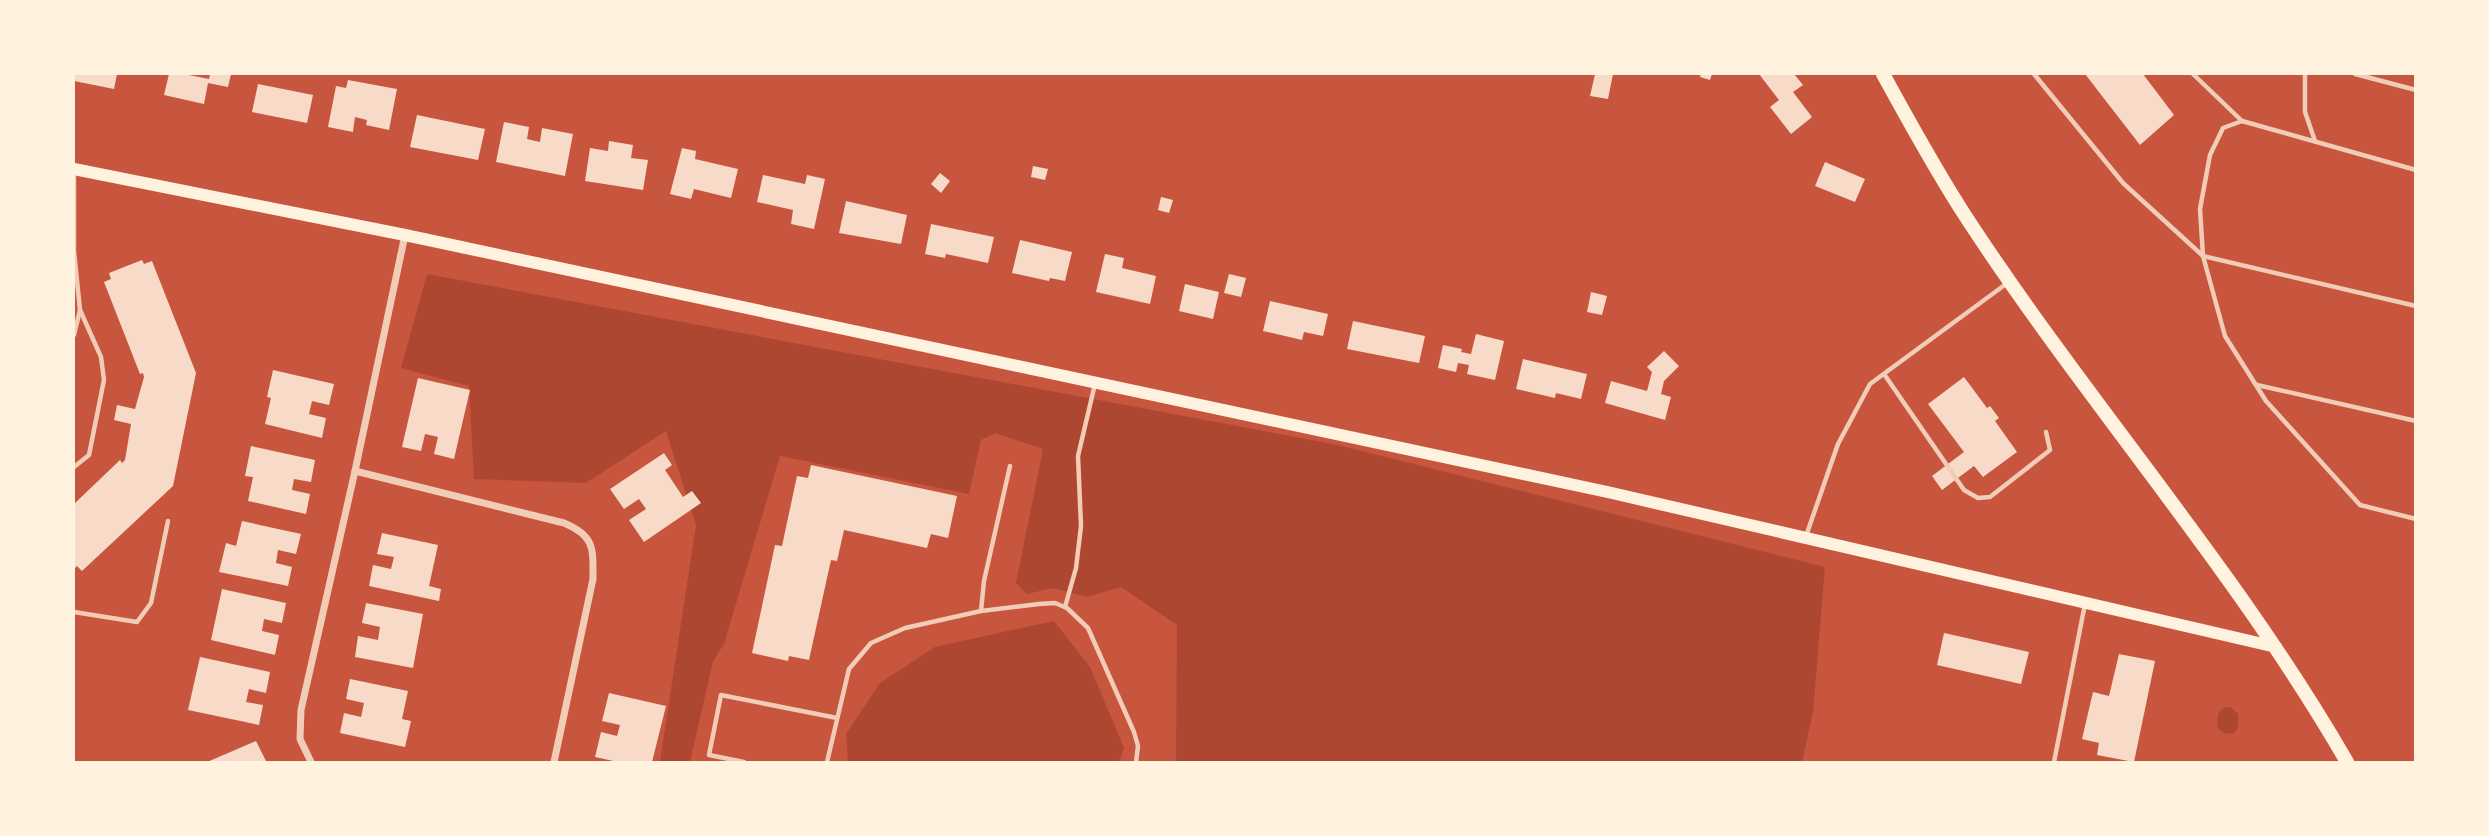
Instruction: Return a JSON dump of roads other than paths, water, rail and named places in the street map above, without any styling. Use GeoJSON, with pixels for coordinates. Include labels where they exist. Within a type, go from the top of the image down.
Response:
{"type":"FeatureCollection","features":[{"type":"Feature","properties":{"kind":"main road"},"geometry":{"type":"LineString","coordinates":[[1883,74],[1966,219],[2276,647],[2347,762]]}},
{"type":"Feature","properties":{"kind":"main road"},"geometry":{"type":"LineString","coordinates":[[74,169],[405,235],[1612,493],[2276,647]]}},
{"type":"Feature","properties":{"kind":"street"},"geometry":{"type":"LineString","coordinates":[[311,762],[300,739],[301,710],[405,235]]}},
{"type":"Feature","properties":{"kind":"street"},"geometry":{"type":"LineString","coordinates":[[355,471],[564,523],[579,530],[593,548],[593,579],[554,762]]}},
{"type":"Feature","properties":{"kind":"lane"},"geometry":{"type":"LineString","coordinates":[[2034,74],[2123,183],[2203,256],[2416,306]]}},
{"type":"Feature","properties":{"kind":"lane"},"geometry":{"type":"LineString","coordinates":[[2193,74],[2242,121],[2416,170]]}},
{"type":"Feature","properties":{"kind":"lane"},"geometry":{"type":"LineString","coordinates":[[2305,74],[2305,111],[2315,142]]}},
{"type":"Feature","properties":{"kind":"lane"},"geometry":{"type":"LineString","coordinates":[[2354,74],[2416,90]]}},
{"type":"Feature","properties":{"kind":"lane"},"geometry":{"type":"LineString","coordinates":[[2242,121],[2223,128],[2210,155],[2200,209],[2203,256],[2225,336],[2266,401],[2360,505],[2416,519]]}},
{"type":"Feature","properties":{"kind":"lane"},"geometry":{"type":"LineString","coordinates":[[74,169],[74,251],[80,310],[102,357],[104,380],[89,455],[74,467]]}},
{"type":"Feature","properties":{"kind":"lane"},"geometry":{"type":"LineString","coordinates":[[1805,538],[1838,444],[1870,384],[2010,281]]}},
{"type":"Feature","properties":{"kind":"lane"},"geometry":{"type":"LineString","coordinates":[[74,335],[80,310]]}},
{"type":"Feature","properties":{"kind":"lane"},"geometry":{"type":"LineString","coordinates":[[1884,374],[1964,490],[1978,498],[1990,497],[2050,450],[2046,432]]}},
{"type":"Feature","properties":{"kind":"lane"},"geometry":{"type":"LineString","coordinates":[[1065,607],[1076,568],[1081,526],[1078,456],[1096,381]]}},
{"type":"Feature","properties":{"kind":"lane"},"geometry":{"type":"LineString","coordinates":[[2256,385],[2416,421]]}},
{"type":"Feature","properties":{"kind":"lane"},"geometry":{"type":"LineString","coordinates":[[981,611],[984,581],[1010,467]]}},
{"type":"Feature","properties":{"kind":"lane"},"geometry":{"type":"LineString","coordinates":[[74,612],[136,621],[150,603],[168,521]]}},
{"type":"Feature","properties":{"kind":"lane"},"geometry":{"type":"LineString","coordinates":[[827,762],[849,669],[871,643],[905,628],[981,611],[1055,603],[1065,607],[1088,628],[1134,732],[1138,746],[1136,762]]}},
{"type":"Feature","properties":{"kind":"lane"},"geometry":{"type":"LineString","coordinates":[[2054,762],[2085,604]]}},
{"type":"Feature","properties":{"kind":"lane"},"geometry":{"type":"LineString","coordinates":[[744,762],[709,755],[721,695],[837,718]]}}]}
